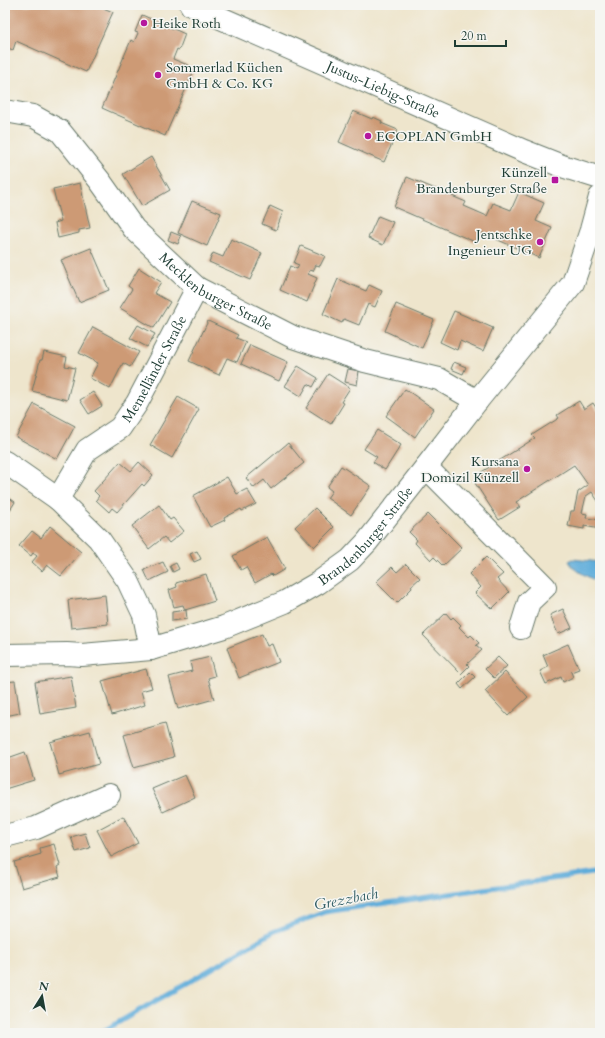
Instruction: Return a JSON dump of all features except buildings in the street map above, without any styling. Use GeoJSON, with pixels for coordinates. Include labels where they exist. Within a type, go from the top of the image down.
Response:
{"type":"FeatureCollection","features":[{"type":"Feature","properties":{"kind":"street","name":"Justus-Liebig-Straße"},"geometry":{"type":"LineString","coordinates":[[191,5],[259,42],[562,166],[600,178]]}},
{"type":"Feature","properties":{"kind":"street","name":"Mecklenburger Straße"},"geometry":{"type":"LineString","coordinates":[[5,111],[33,116],[60,131],[100,181],[134,229],[197,288],[293,337],[365,361],[439,378],[477,401]]}},
{"type":"Feature","properties":{"kind":"street","name":"Brandenburger Straße"},"geometry":{"type":"LineString","coordinates":[[5,655],[82,655],[151,649],[224,627],[285,602],[318,583],[350,560],[367,542],[477,401],[573,283],[591,230],[600,197]]}},
{"type":"Feature","properties":{"kind":"street","name":"Memelländer Straße"},"geometry":{"type":"LineString","coordinates":[[58,499],[87,450],[120,428],[137,403],[197,288]]}},
{"type":"Feature","properties":{"kind":"street"},"geometry":{"type":"LineString","coordinates":[[5,462],[58,499],[100,540],[128,581],[144,615],[151,649]]}},
{"type":"Feature","properties":{"kind":"street"},"geometry":{"type":"LineString","coordinates":[[426,467],[544,588],[529,602],[521,628]]}},
{"type":"Feature","properties":{"kind":"street"},"geometry":{"type":"LineString","coordinates":[[5,836],[36,828],[109,795]]}},
{"type":"Feature","properties":{"kind":"water"},"geometry":{"type":"Polygon","coordinates":[[[573,559],[600,562],[600,583],[574,568],[569,561],[573,559]]]}},
{"type":"Feature","properties":{"kind":"waterway","name":"Grezzbach"},"geometry":{"type":"LineString","coordinates":[[100,1033],[273,932],[325,912],[600,872]]}},
{"type":"Feature","properties":{"kind":"place","name":"Heike Roth"},"geometry":{"type":"Point","coordinates":[144,23]}},
{"type":"Feature","properties":{"kind":"place","name":"Sommerlad Küchen GmbH & Co. KG"},"geometry":{"type":"Point","coordinates":[158,75]}},
{"type":"Feature","properties":{"kind":"place","name":"ECOPLAN GmbH"},"geometry":{"type":"Point","coordinates":[368,136]}},
{"type":"Feature","properties":{"kind":"place","name":"Künzell Brandenburger Straße"},"geometry":{"type":"Point","coordinates":[555,180]}},
{"type":"Feature","properties":{"kind":"place","name":"Jentschke Ingenieur UG"},"geometry":{"type":"Point","coordinates":[540,242]}},
{"type":"Feature","properties":{"kind":"place","name":"Kursana Domizil Künzell"},"geometry":{"type":"Point","coordinates":[527,469]}}]}
